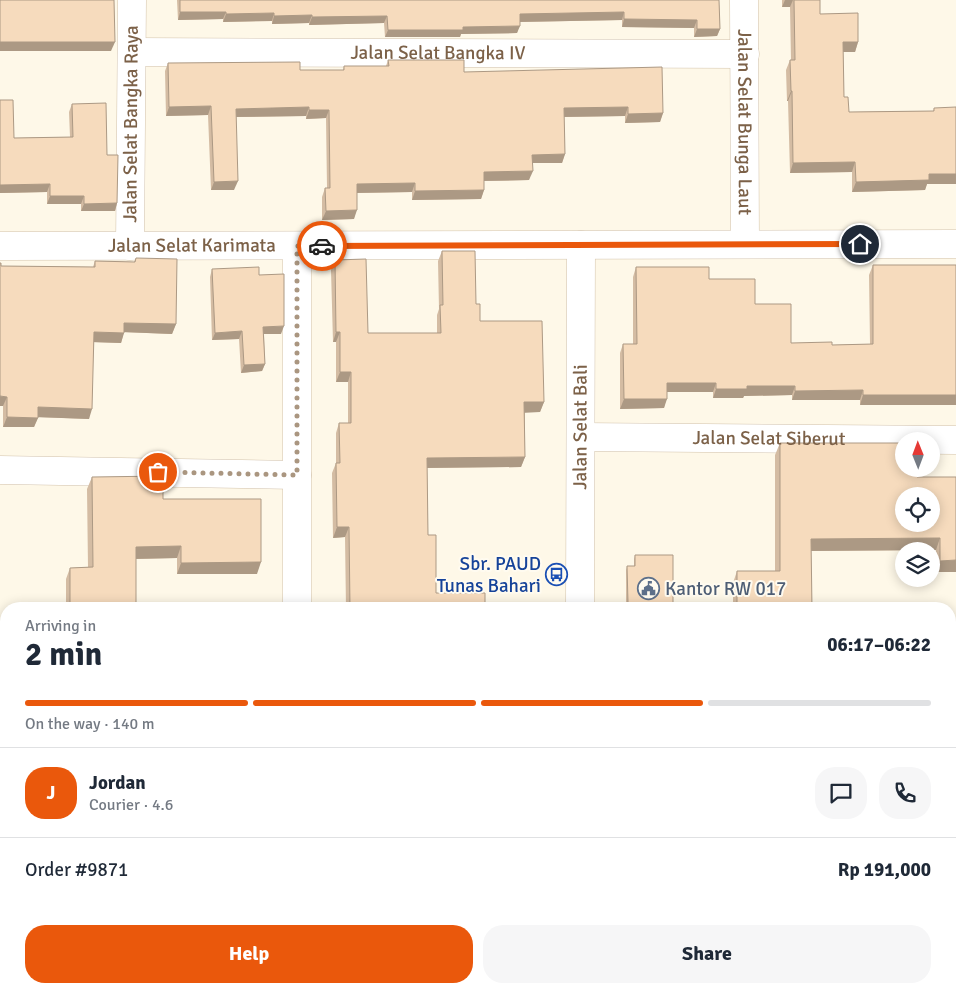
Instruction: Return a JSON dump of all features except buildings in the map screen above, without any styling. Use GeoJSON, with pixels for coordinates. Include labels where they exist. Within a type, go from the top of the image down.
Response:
{"type":"FeatureCollection","features":[{"type":"Feature","properties":{"kind":"street","name":"Jalan Selat Bangka Raya"},"geometry":{"type":"LineString","coordinates":[[130,246],[132,0]]}},
{"type":"Feature","properties":{"kind":"street","name":"Jalan Selat Bunga Laut"},"geometry":{"type":"LineString","coordinates":[[744,0],[745,244]]}},
{"type":"Feature","properties":{"kind":"street","name":"Jalan Selat Bangka IV"},"geometry":{"type":"LineString","coordinates":[[132,52],[745,54]]}},
{"type":"Feature","properties":{"kind":"street","name":"Jalan Selat Karimata"},"geometry":{"type":"LineString","coordinates":[[0,246],[956,244]]}},
{"type":"Feature","properties":{"kind":"street","name":"Jalan Selat Bali"},"geometry":{"type":"LineString","coordinates":[[580,602],[581,245]]}},
{"type":"Feature","properties":{"kind":"street"},"geometry":{"type":"LineString","coordinates":[[297,246],[297,602]]}},
{"type":"Feature","properties":{"kind":"street","name":"Jalan Selat Siberut"},"geometry":{"type":"LineString","coordinates":[[581,437],[956,440]]}},
{"type":"Feature","properties":{"kind":"street"},"geometry":{"type":"LineString","coordinates":[[0,470],[297,475]]}},
{"type":"Feature","properties":{"kind":"way so far"},"geometry":{"type":"LineString","coordinates":[[158,472],[297,475],[297,246],[322,246]]}},
{"type":"Feature","properties":{"kind":"place","name":"Sbr. PAUD Tunas Bahari"},"geometry":{"type":"Point","coordinates":[557,575]}},
{"type":"Feature","properties":{"kind":"place","name":"Kantor RW 017"},"geometry":{"type":"Point","coordinates":[649,589]}},
{"type":"Feature","properties":{"kind":"route"},"geometry":{"type":"LineString","coordinates":[[322,246],[860,244]]}}]}
